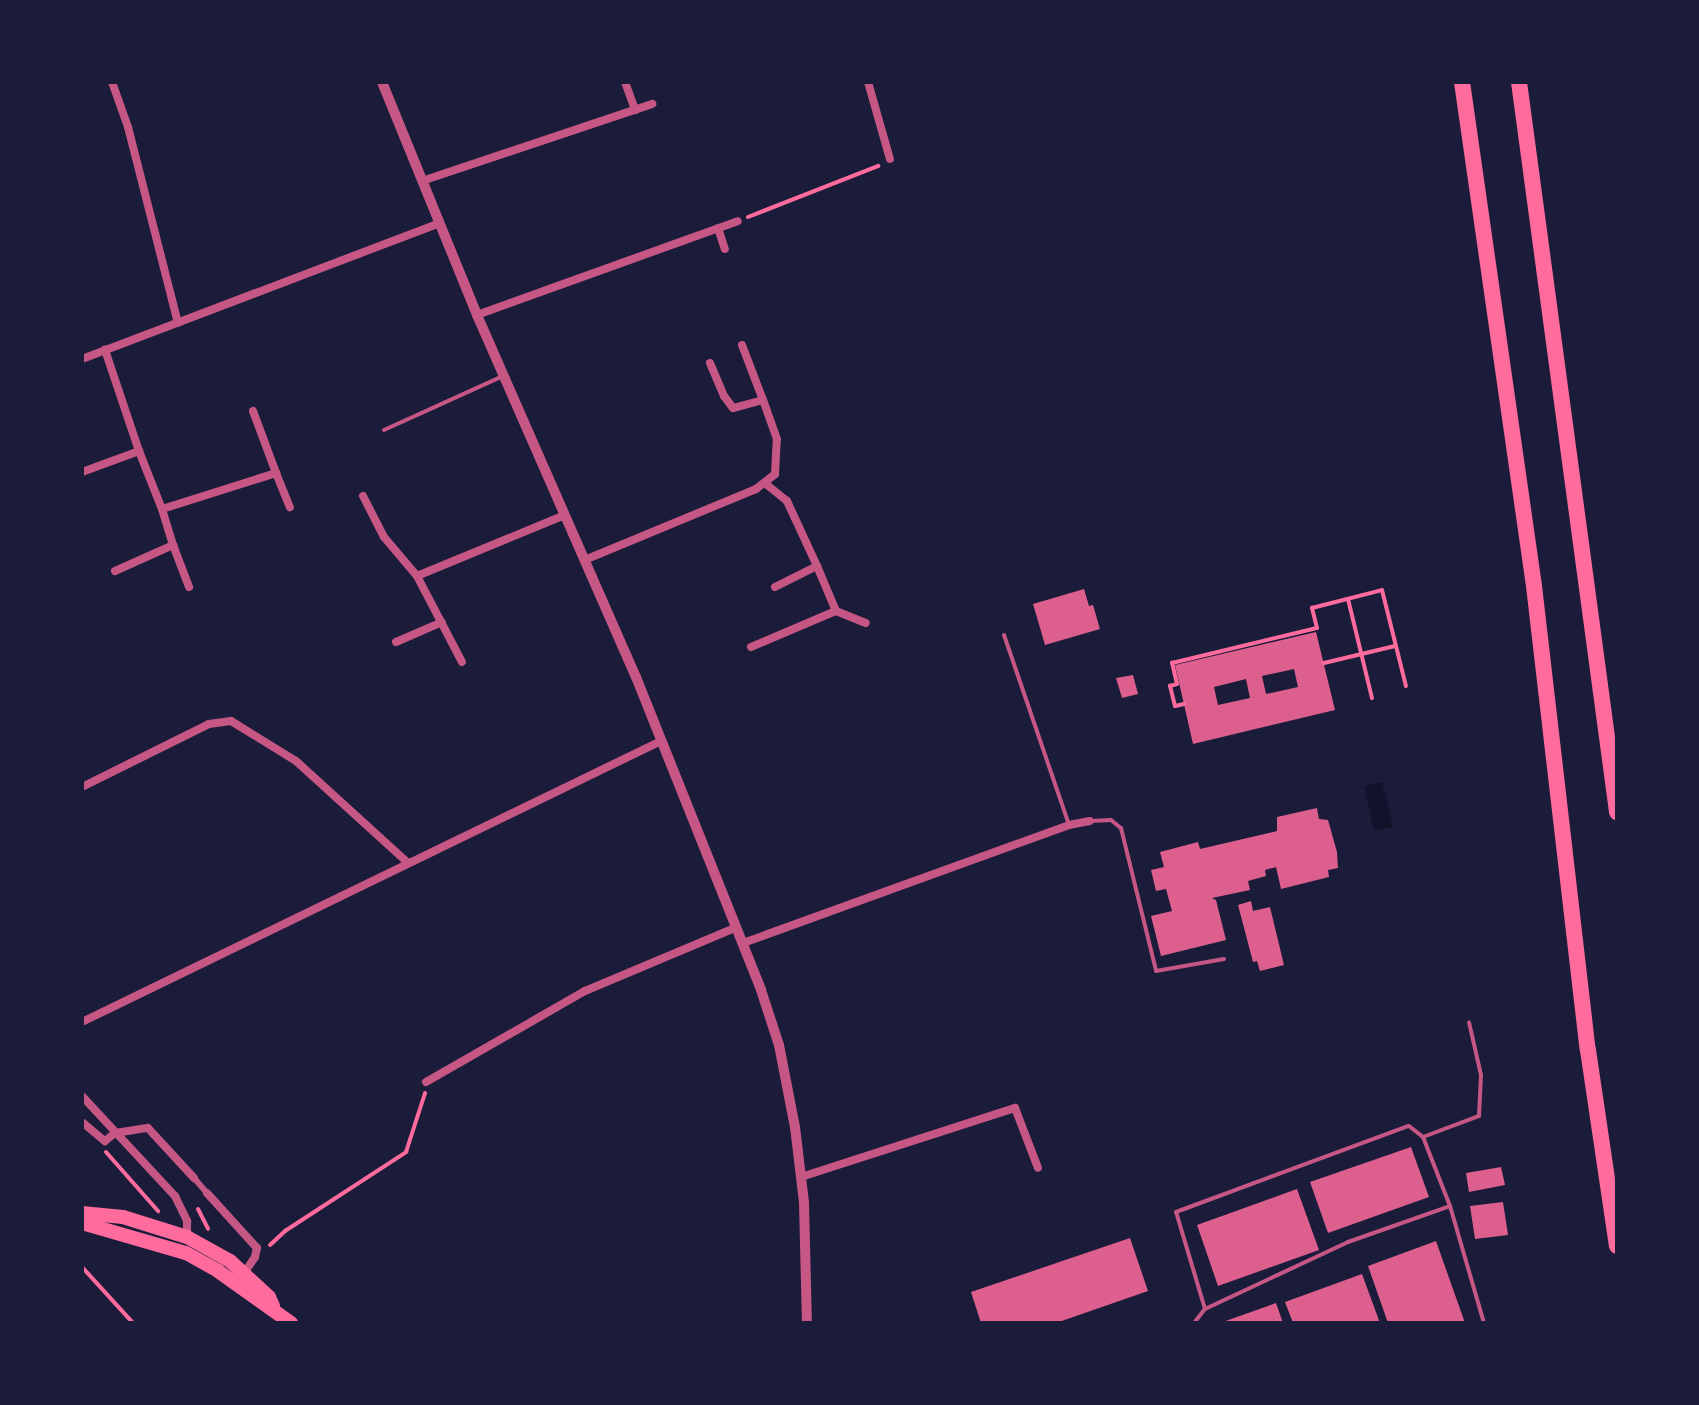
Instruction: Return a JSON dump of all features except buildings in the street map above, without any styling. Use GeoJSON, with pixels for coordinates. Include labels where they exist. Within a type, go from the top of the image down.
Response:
{"type":"FeatureCollection","features":[{"type":"Feature","properties":{"kind":"highway"},"geometry":{"type":"LineString","coordinates":[[1462,82],[1534,586],[1588,1050],[1617,1246]]}},
{"type":"Feature","properties":{"kind":"highway"},"geometry":{"type":"LineString","coordinates":[[1519,82],[1617,812]]}},
{"type":"Feature","properties":{"kind":"main road"},"geometry":{"type":"LineString","coordinates":[[82,1213],[123,1217],[187,1237],[230,1261],[274,1310],[291,1323]]}},
{"type":"Feature","properties":{"kind":"main road"},"geometry":{"type":"LineString","coordinates":[[82,1223],[186,1253],[212,1267],[243,1275]]}},
{"type":"Feature","properties":{"kind":"street"},"geometry":{"type":"LineString","coordinates":[[112,82],[128,127],[178,323]]}},
{"type":"Feature","properties":{"kind":"street"},"geometry":{"type":"LineString","coordinates":[[382,82],[477,315],[587,559],[737,927],[779,1045],[801,1177],[807,1323]]}},
{"type":"Feature","properties":{"kind":"street"},"geometry":{"type":"LineString","coordinates":[[625,82],[635,110]]}},
{"type":"Feature","properties":{"kind":"street"},"geometry":{"type":"LineString","coordinates":[[868,82],[890,159]]}},
{"type":"Feature","properties":{"kind":"street"},"geometry":{"type":"LineString","coordinates":[[422,181],[652,104]]}},
{"type":"Feature","properties":{"kind":"street"},"geometry":{"type":"LineString","coordinates":[[477,315],[738,221]]}},
{"type":"Feature","properties":{"kind":"street"},"geometry":{"type":"LineString","coordinates":[[82,359],[440,223]]}},
{"type":"Feature","properties":{"kind":"street"},"geometry":{"type":"LineString","coordinates":[[718,228],[725,249]]}},
{"type":"Feature","properties":{"kind":"street"},"geometry":{"type":"LineString","coordinates":[[587,559],[766,484],[775,474],[777,439],[742,345]]}},
{"type":"Feature","properties":{"kind":"street"},"geometry":{"type":"LineString","coordinates":[[105,350],[189,587]]}},
{"type":"Feature","properties":{"kind":"street"},"geometry":{"type":"LineString","coordinates":[[710,363],[724,396],[733,408],[751,406],[763,400]]}},
{"type":"Feature","properties":{"kind":"street"},"geometry":{"type":"LineString","coordinates":[[253,411],[290,507]]}},
{"type":"Feature","properties":{"kind":"street"},"geometry":{"type":"LineString","coordinates":[[82,472],[139,451]]}},
{"type":"Feature","properties":{"kind":"street"},"geometry":{"type":"LineString","coordinates":[[162,509],[276,473]]}},
{"type":"Feature","properties":{"kind":"street"},"geometry":{"type":"LineString","coordinates":[[766,484],[787,501],[836,611]]}},
{"type":"Feature","properties":{"kind":"street"},"geometry":{"type":"LineString","coordinates":[[363,496],[384,537],[417,576],[462,662]]}},
{"type":"Feature","properties":{"kind":"street"},"geometry":{"type":"LineString","coordinates":[[417,576],[565,515]]}},
{"type":"Feature","properties":{"kind":"street"},"geometry":{"type":"LineString","coordinates":[[115,571],[173,545]]}},
{"type":"Feature","properties":{"kind":"street"},"geometry":{"type":"LineString","coordinates":[[775,587],[817,566]]}},
{"type":"Feature","properties":{"kind":"street"},"geometry":{"type":"LineString","coordinates":[[751,647],[836,611],[866,623]]}},
{"type":"Feature","properties":{"kind":"street"},"geometry":{"type":"LineString","coordinates":[[396,642],[442,622]]}},
{"type":"Feature","properties":{"kind":"street"},"geometry":{"type":"LineString","coordinates":[[82,787],[209,724],[231,721],[296,761],[408,863]]}},
{"type":"Feature","properties":{"kind":"street"},"geometry":{"type":"LineString","coordinates":[[82,1022],[661,741]]}},
{"type":"Feature","properties":{"kind":"street"},"geometry":{"type":"LineString","coordinates":[[743,943],[1069,825],[1090,821]]}},
{"type":"Feature","properties":{"kind":"street"},"geometry":{"type":"LineString","coordinates":[[426,1082],[585,991],[737,927]]}},
{"type":"Feature","properties":{"kind":"street"},"geometry":{"type":"LineString","coordinates":[[82,1096],[175,1196],[187,1221],[187,1237]]}},
{"type":"Feature","properties":{"kind":"street"},"geometry":{"type":"LineString","coordinates":[[801,1177],[1015,1108],[1038,1168]]}},
{"type":"Feature","properties":{"kind":"street"},"geometry":{"type":"LineString","coordinates":[[82,1122],[105,1141],[115,1133],[148,1128],[257,1248],[243,1275]]}},
{"type":"Feature","properties":{"kind":"lane"},"geometry":{"type":"LineString","coordinates":[[384,430],[505,375]]}},
{"type":"Feature","properties":{"kind":"lane"},"geometry":{"type":"LineString","coordinates":[[1004,635],[1069,825]]}},
{"type":"Feature","properties":{"kind":"lane"},"geometry":{"type":"LineString","coordinates":[[1090,821],[1111,820],[1121,828],[1156,971],[1224,959]]}},
{"type":"Feature","properties":{"kind":"lane"},"geometry":{"type":"LineString","coordinates":[[1423,1137],[1479,1116],[1481,1075],[1469,1022]]}},
{"type":"Feature","properties":{"kind":"lane"},"geometry":{"type":"LineString","coordinates":[[1205,1309],[1176,1212],[1409,1126],[1423,1137],[1450,1206],[1484,1323]]}},
{"type":"Feature","properties":{"kind":"lane"},"geometry":{"type":"LineString","coordinates":[[1194,1323],[1205,1309],[1348,1242],[1450,1206]]}},
{"type":"Feature","properties":{"kind":"path"},"geometry":{"type":"LineString","coordinates":[[738,221],[865,173],[890,159]]}},
{"type":"Feature","properties":{"kind":"path"},"geometry":{"type":"LineString","coordinates":[[1184,704],[1175,706],[1170,686],[1177,684],[1172,663],[1317,628],[1312,608],[1382,590],[1406,686]]}},
{"type":"Feature","properties":{"kind":"path"},"geometry":{"type":"LineString","coordinates":[[1348,599],[1372,698]]}},
{"type":"Feature","properties":{"kind":"path"},"geometry":{"type":"LineString","coordinates":[[1324,663],[1396,646]]}},
{"type":"Feature","properties":{"kind":"path"},"geometry":{"type":"LineString","coordinates":[[243,1275],[285,1231],[406,1152],[423,1104],[426,1082]]}},
{"type":"Feature","properties":{"kind":"path"},"geometry":{"type":"LineString","coordinates":[[105,1141],[107,1156],[165,1219]]}},
{"type":"Feature","properties":{"kind":"path"},"geometry":{"type":"LineString","coordinates":[[196,1206],[208,1229],[218,1240]]}},
{"type":"Feature","properties":{"kind":"path"},"geometry":{"type":"LineString","coordinates":[[82,1267],[133,1323]]}},
{"type":"Feature","properties":{"kind":"shaded area"},"geometry":{"type":"Polygon","coordinates":[[[1382,782],[1393,827],[1374,831],[1364,786],[1382,782]]]}}]}
